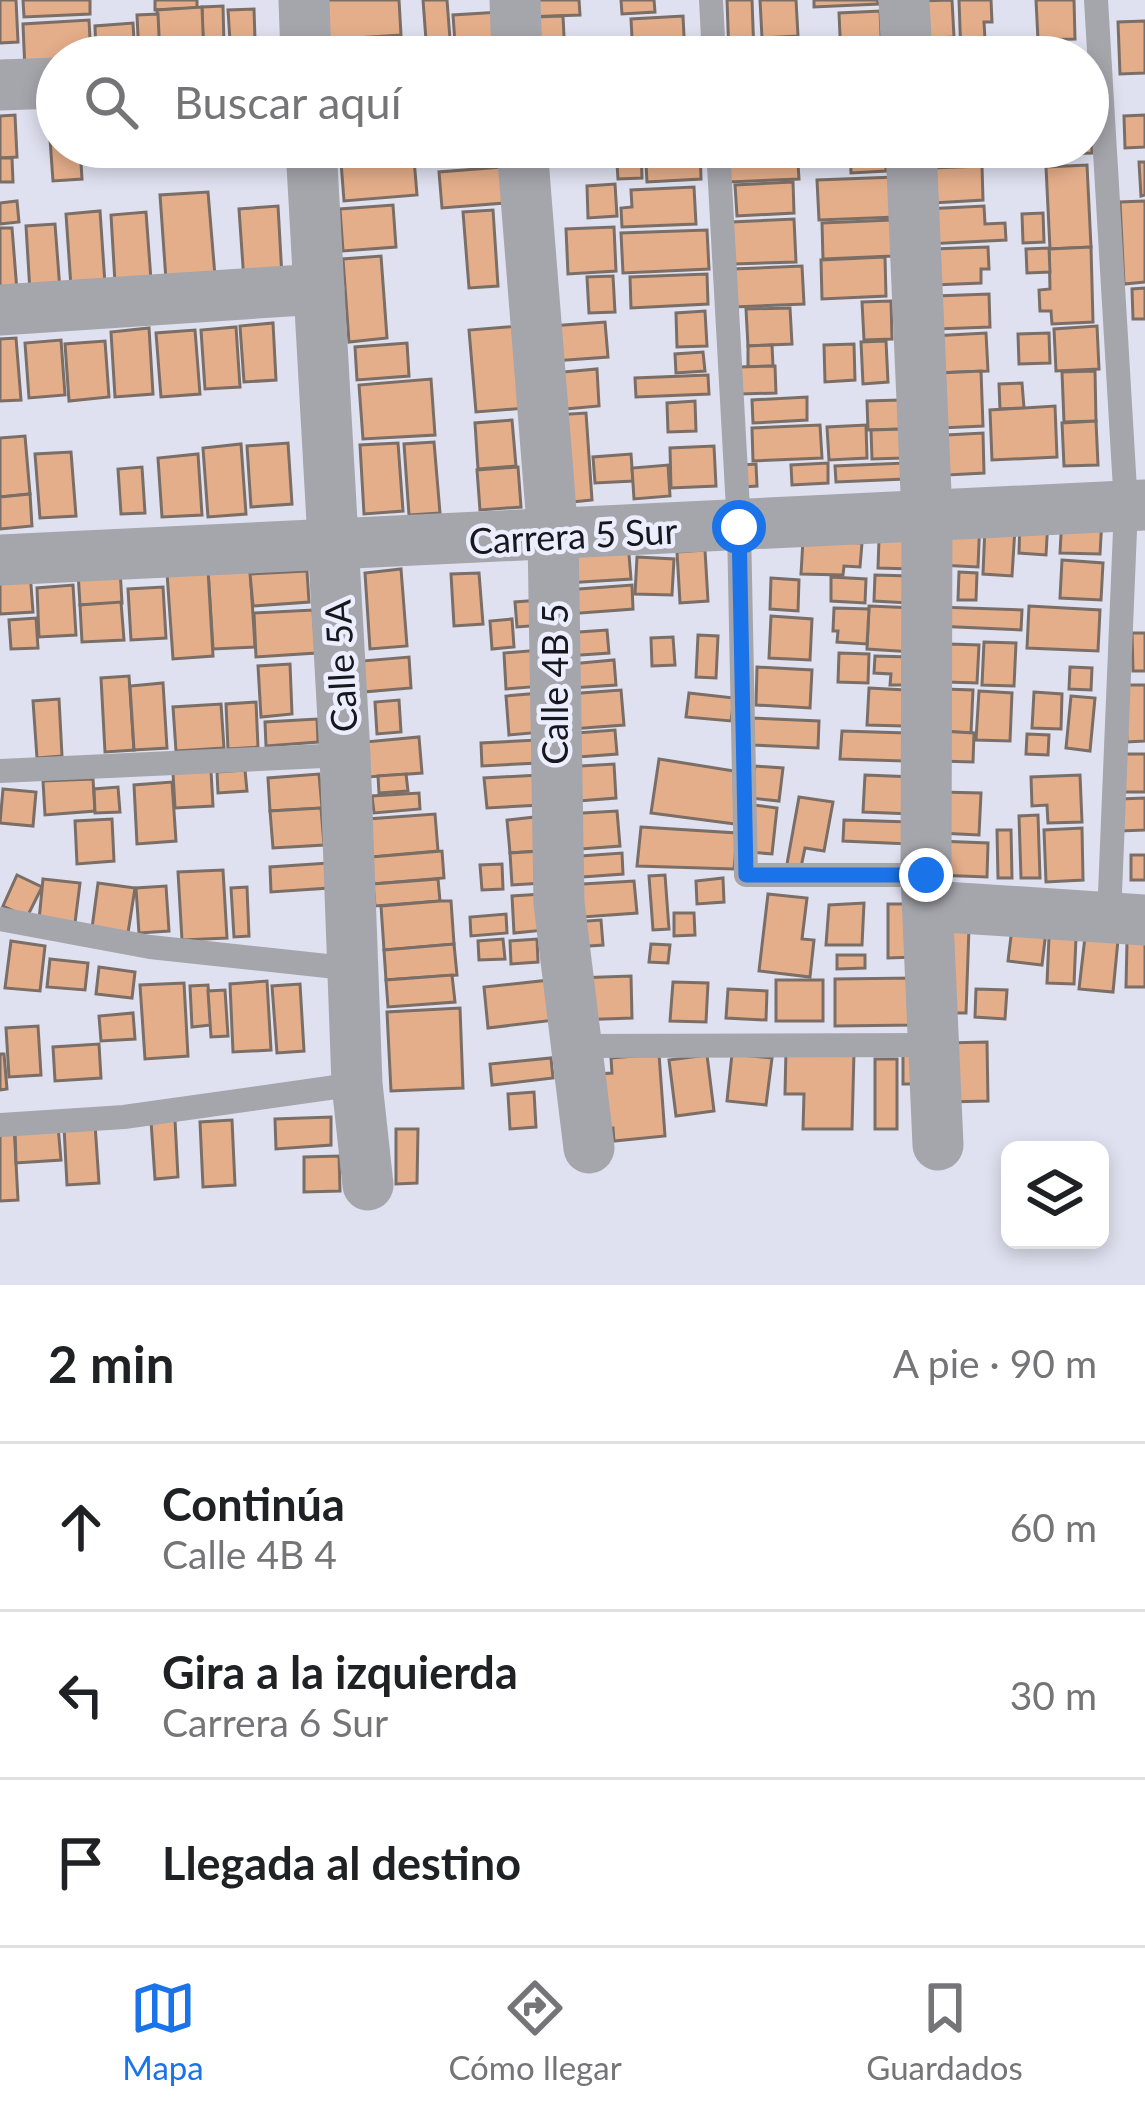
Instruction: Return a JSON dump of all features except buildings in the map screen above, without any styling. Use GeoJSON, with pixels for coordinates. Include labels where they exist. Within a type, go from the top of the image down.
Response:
{"type":"FeatureCollection","features":[{"type":"Feature","properties":{"kind":"street"},"geometry":{"type":"LineString","coordinates":[[304,0],[305,36]]}},
{"type":"Feature","properties":{"kind":"street"},"geometry":{"type":"LineString","coordinates":[[514,0],[517,36]]}},
{"type":"Feature","properties":{"kind":"street"},"geometry":{"type":"LineString","coordinates":[[904,0],[906,36]]}},
{"type":"Feature","properties":{"kind":"street"},"geometry":{"type":"LineString","coordinates":[[0,85],[36,84]]}},
{"type":"Feature","properties":{"kind":"street","name":"Calle 5A"},"geometry":{"type":"LineString","coordinates":[[312,168],[345,755],[357,1084],[368,1185]]}},
{"type":"Feature","properties":{"kind":"street","name":"Calle 4B 5"},"geometry":{"type":"LineString","coordinates":[[524,168],[554,536],[559,903],[589,1148]]}},
{"type":"Feature","properties":{"kind":"street"},"geometry":{"type":"LineString","coordinates":[[912,168],[927,516],[927,890],[938,1145]]}},
{"type":"Feature","properties":{"kind":"street"},"geometry":{"type":"LineString","coordinates":[[0,310],[319,289]]}},
{"type":"Feature","properties":{"kind":"street","name":"Carrera 5 Sur"},"geometry":{"type":"LineString","coordinates":[[0,560],[1136,506]]}},
{"type":"Feature","properties":{"kind":"street"},"geometry":{"type":"LineString","coordinates":[[927,890],[1127,918]]}},
{"type":"Feature","properties":{"kind":"lane"},"geometry":{"type":"LineString","coordinates":[[711,0],[713,36]]}},
{"type":"Feature","properties":{"kind":"lane"},"geometry":{"type":"LineString","coordinates":[[1096,0],[1099,36]]}},
{"type":"Feature","properties":{"kind":"lane"},"geometry":{"type":"LineString","coordinates":[[1109,164],[1136,506],[1127,918]]}},
{"type":"Feature","properties":{"kind":"lane"},"geometry":{"type":"LineString","coordinates":[[719,168],[739,527],[746,875],[927,890]]}},
{"type":"Feature","properties":{"kind":"lane"},"geometry":{"type":"LineString","coordinates":[[0,772],[345,755]]}},
{"type":"Feature","properties":{"kind":"lane"},"geometry":{"type":"LineString","coordinates":[[0,919],[150,947],[355,969]]}},
{"type":"Feature","properties":{"kind":"lane"},"geometry":{"type":"LineString","coordinates":[[574,1046],[934,1045]]}},
{"type":"Feature","properties":{"kind":"lane"},"geometry":{"type":"LineString","coordinates":[[0,1125],[124,1117],[357,1084]]}},
{"type":"Feature","properties":{"kind":"route"},"geometry":{"type":"LineString","coordinates":[[739,527],[746,875],[926,875]]}}]}
